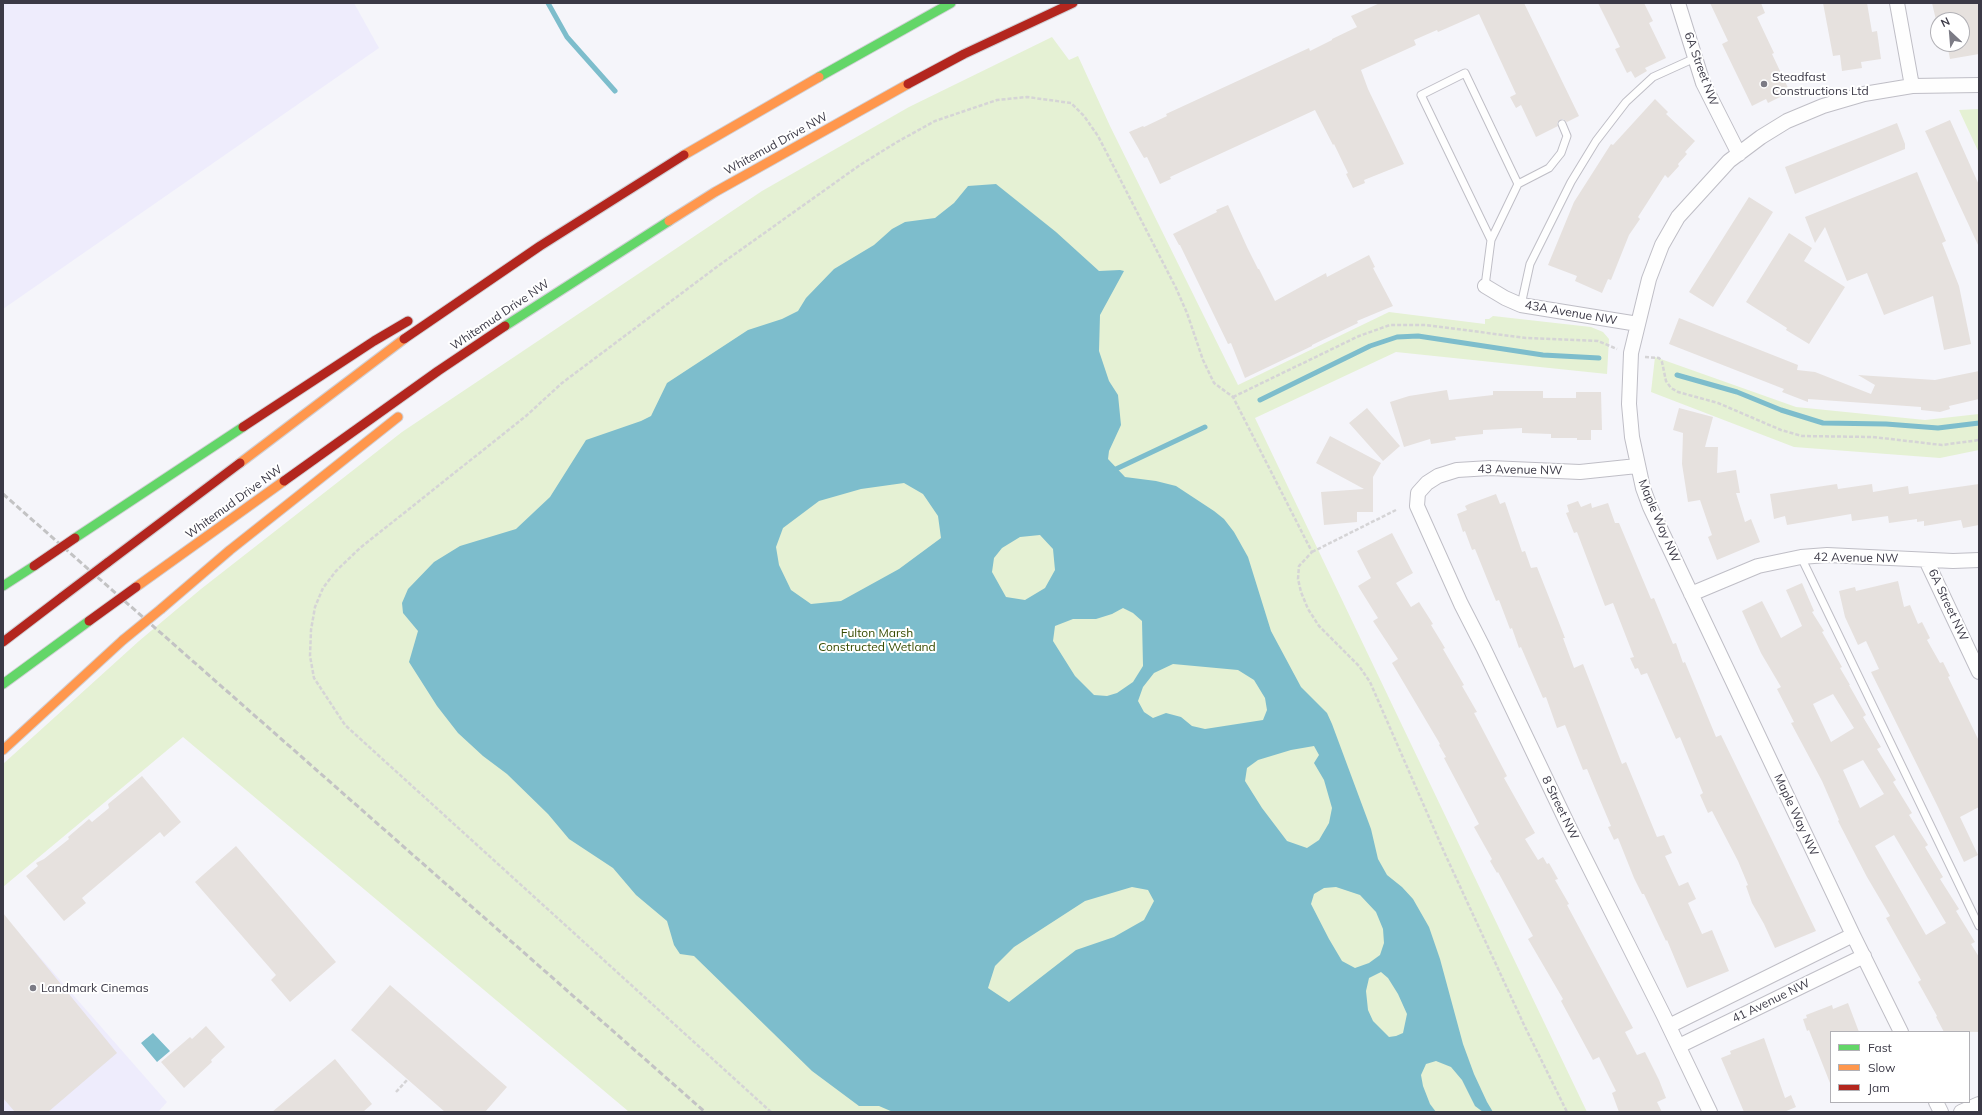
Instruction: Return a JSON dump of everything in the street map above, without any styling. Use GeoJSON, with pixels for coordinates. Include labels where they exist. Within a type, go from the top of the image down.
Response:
{"type":"FeatureCollection","features":[{"type":"Feature","properties":{"kind":"highway"},"geometry":{"type":"LineString","coordinates":[[3,642],[411,334],[540,246],[692,150],[882,40],[952,3]]}},
{"type":"Feature","properties":{"kind":"highway","name":"Whitemud Drive NW"},"geometry":{"type":"LineString","coordinates":[[3,684],[438,371],[559,290],[715,192],[778,156],[936,69],[1073,3]]}},
{"type":"Feature","properties":{"kind":"highway"},"geometry":{"type":"LineString","coordinates":[[436,305],[540,246]]}},
{"type":"Feature","properties":{"kind":"highway"},"geometry":{"type":"LineString","coordinates":[[461,367],[559,290]]}},
{"type":"Feature","properties":{"kind":"highway"},"geometry":{"type":"LineString","coordinates":[[3,586],[374,341],[416,317]]}},
{"type":"Feature","properties":{"kind":"highway"},"geometry":{"type":"LineString","coordinates":[[3,750],[123,640],[236,545],[405,411]]}},
{"type":"Feature","properties":{"kind":"street","name":"6A Street NW"},"geometry":{"type":"LineString","coordinates":[[1678,3],[1695,58],[1709,96],[1739,154]]}},
{"type":"Feature","properties":{"kind":"street"},"geometry":{"type":"LineString","coordinates":[[1897,3],[1912,86]]}},
{"type":"Feature","properties":{"kind":"street","name":"Maple Way NW"},"geometry":{"type":"LineString","coordinates":[[1901,1031],[1853,935],[1650,507],[1637,466],[1630,421],[1629,397],[1631,354],[1649,279],[1662,245],[1678,217],[1729,161],[1761,137],[1787,121],[1822,106],[1864,94],[1912,86],[1979,85]]}},
{"type":"Feature","properties":{"kind":"street","name":"43A Avenue NW"},"geometry":{"type":"LineString","coordinates":[[1485,286],[1505,298],[1521,305],[1638,324]]}},
{"type":"Feature","properties":{"kind":"street","name":"43 Avenue NW"},"geometry":{"type":"LineString","coordinates":[[1417,501],[1418,493],[1426,483],[1438,476],[1457,470],[1490,468],[1580,472],[1637,466]]}},
{"type":"Feature","properties":{"kind":"street","name":"8 Street NW"},"geometry":{"type":"LineString","coordinates":[[1417,501],[1422,521],[1461,604],[1484,646],[1569,827],[1679,1046],[1710,1112]]}},
{"type":"Feature","properties":{"kind":"street","name":"42 Avenue NW"},"geometry":{"type":"LineString","coordinates":[[1691,594],[1758,566],[1801,557],[1827,555],[1926,560],[1979,560]]}},
{"type":"Feature","properties":{"kind":"street","name":"6A Street NW"},"geometry":{"type":"LineString","coordinates":[[1926,560],[1979,672]]}},
{"type":"Feature","properties":{"kind":"street","name":"41 Avenue NW"},"geometry":{"type":"LineString","coordinates":[[1669,1026],[1853,935]]}},
{"type":"Feature","properties":{"kind":"street","name":"41 Avenue NW"},"geometry":{"type":"LineString","coordinates":[[1679,1046],[1864,956]]}},
{"type":"Feature","properties":{"kind":"street"},"geometry":{"type":"LineString","coordinates":[[1937,1103],[1942,1112]]}},
{"type":"Feature","properties":{"kind":"street"},"geometry":{"type":"LineString","coordinates":[[1961,1112],[1979,1104]]}},
{"type":"Feature","properties":{"kind":"lane"},"geometry":{"type":"LineString","coordinates":[[1521,305],[1530,264],[1568,188],[1596,141],[1626,102],[1653,77],[1695,58]]}},
{"type":"Feature","properties":{"kind":"lane"},"geometry":{"type":"LineString","coordinates":[[1491,240],[1421,94],[1465,73],[1518,184]]}},
{"type":"Feature","properties":{"kind":"lane"},"geometry":{"type":"LineString","coordinates":[[1485,286],[1491,240],[1518,184],[1549,168],[1561,153],[1567,136],[1562,124]]}},
{"type":"Feature","properties":{"kind":"lane"},"geometry":{"type":"LineString","coordinates":[[1801,557],[1979,926]]}},
{"type":"Feature","properties":{"kind":"path"},"geometry":{"type":"LineString","coordinates":[[771,1112],[345,725],[314,678],[310,656],[313,615],[323,588],[336,572],[360,548],[526,416],[562,383],[718,266],[860,166],[897,142],[935,121],[997,100],[1026,97],[1071,103],[1084,116],[1098,136],[1176,288],[1187,313],[1203,360],[1214,383],[1233,397],[1312,552]]}},
{"type":"Feature","properties":{"kind":"path"},"geometry":{"type":"LineString","coordinates":[[1233,397],[1359,336],[1390,325],[1426,325],[1526,338],[1598,341],[1618,350]]}},
{"type":"Feature","properties":{"kind":"path"},"geometry":{"type":"LineString","coordinates":[[1644,356],[1659,358],[1662,362],[1666,381],[1671,388],[1678,392],[1718,403],[1782,430],[1802,436],[1873,437],[1942,445],[1979,440]]}},
{"type":"Feature","properties":{"kind":"path"},"geometry":{"type":"LineString","coordinates":[[1396,510],[1312,552],[1299,566],[1298,578],[1301,592],[1308,608],[1319,626],[1359,666],[1370,682],[1445,854],[1525,1027],[1567,1112]]}},
{"type":"Feature","properties":{"kind":"path"},"geometry":{"type":"LineString","coordinates":[[396,1092],[408,1079]]}},
{"type":"Feature","properties":{"kind":"shaded area"},"geometry":{"type":"Polygon","coordinates":[[[3,3],[354,3],[379,48],[3,309],[3,3]]]}},
{"type":"Feature","properties":{"kind":"shaded area","name":"Landmark Cinemas"},"geometry":{"type":"Polygon","coordinates":[[[3,915],[167,1102],[158,1112],[3,1112],[3,915]]]}},
{"type":"Feature","properties":{"kind":"green space","name":"Fulton Marsh Constructed Wetland"},"geometry":{"type":"Polygon","coordinates":[[[1052,37],[1069,60],[1078,56],[1110,126],[1238,385],[1389,312],[1485,324],[1485,319],[1489,319],[1493,316],[1591,327],[1603,332],[1609,339],[1607,374],[1396,352],[1255,418],[1587,1112],[627,1112],[628,1111],[183,737],[3,887],[3,764],[139,641],[201,589],[402,432],[762,191],[909,107],[1052,37]]]}},
{"type":"Feature","properties":{"kind":"green space"},"geometry":{"type":"Polygon","coordinates":[[[1979,109],[1979,153],[1959,110],[1979,109]]]}},
{"type":"Feature","properties":{"kind":"green space"},"geometry":{"type":"Polygon","coordinates":[[[1655,357],[1796,407],[1925,420],[1979,414],[1979,450],[1940,458],[1794,447],[1651,392],[1655,357]]]}},
{"type":"Feature","properties":{"kind":"water","name":"Fulton Marsh Constructed Wetland"},"geometry":{"type":"Polygon","coordinates":[[[996,184],[1056,232],[1099,271],[1124,271],[1100,315],[1099,351],[1109,381],[1118,395],[1121,425],[1109,451],[1108,459],[1125,477],[1156,481],[1176,486],[1214,511],[1224,519],[1234,532],[1248,557],[1271,631],[1301,687],[1327,713],[1332,724],[1371,829],[1378,859],[1387,875],[1402,887],[1413,899],[1429,927],[1440,959],[1463,1044],[1474,1074],[1493,1112],[1483,1112],[1475,1106],[1462,1080],[1451,1067],[1436,1061],[1426,1064],[1421,1075],[1423,1086],[1430,1104],[1436,1112],[893,1112],[879,1106],[859,1106],[812,1071],[694,956],[680,954],[674,945],[667,921],[636,895],[613,868],[569,839],[548,814],[507,774],[483,756],[458,733],[437,706],[409,662],[418,631],[403,613],[402,603],[408,589],[434,562],[460,546],[516,529],[550,497],[586,440],[641,421],[651,416],[667,383],[748,330],[782,319],[798,311],[806,298],[834,269],[874,245],[892,229],[905,222],[935,218],[954,203],[968,186],[996,184]],[[904,483],[861,489],[819,501],[783,528],[776,547],[779,565],[791,590],[811,604],[841,601],[899,569],[941,538],[938,516],[923,494],[904,483]],[[1040,535],[1020,537],[1002,548],[994,558],[992,572],[1006,597],[1025,600],[1045,588],[1055,570],[1053,549],[1040,535]],[[1123,608],[1112,614],[1096,619],[1073,619],[1055,626],[1053,641],[1075,676],[1094,695],[1107,696],[1117,693],[1133,682],[1143,666],[1142,621],[1133,613],[1123,608]],[[1173,664],[1154,673],[1143,687],[1138,701],[1144,712],[1153,718],[1166,713],[1181,717],[1192,726],[1205,729],[1263,720],[1267,710],[1265,698],[1254,680],[1238,670],[1173,664]],[[1314,746],[1291,750],[1258,760],[1247,768],[1245,781],[1262,808],[1287,841],[1307,848],[1319,840],[1329,823],[1332,808],[1324,780],[1314,763],[1319,755],[1314,746]],[[1132,887],[1085,901],[1014,947],[995,966],[988,988],[1009,1002],[1076,950],[1114,937],[1144,920],[1154,901],[1148,890],[1132,887]],[[1336,887],[1324,888],[1314,894],[1311,904],[1342,961],[1355,968],[1369,963],[1380,955],[1384,943],[1383,929],[1376,912],[1360,895],[1336,887]],[[1381,972],[1369,978],[1366,991],[1368,1010],[1373,1021],[1389,1037],[1403,1033],[1407,1014],[1398,994],[1388,978],[1381,972]]]}},
{"type":"Feature","properties":{"kind":"water"},"geometry":{"type":"Polygon","coordinates":[[[153,1033],[170,1051],[157,1062],[141,1043],[153,1033]]]}},
{"type":"Feature","properties":{"kind":"building"},"geometry":{"type":"Polygon","coordinates":[[[1380,3],[1524,3],[1579,116],[1567,122],[1563,119],[1560,120],[1557,123],[1558,126],[1536,137],[1521,105],[1516,108],[1510,97],[1516,94],[1479,14],[1438,32],[1437,30],[1414,40],[1416,45],[1361,70],[1368,89],[1404,164],[1364,180],[1365,183],[1353,188],[1346,174],[1348,173],[1334,144],[1333,145],[1315,110],[1170,177],[1171,179],[1160,184],[1147,157],[1144,158],[1129,132],[1143,126],[1144,127],[1167,116],[1166,114],[1309,48],[1310,51],[1332,40],[1357,27],[1351,16],[1380,3]]]}},
{"type":"Feature","properties":{"kind":"building"},"geometry":{"type":"Polygon","coordinates":[[[1598,3],[1644,3],[1653,21],[1649,23],[1666,58],[1645,68],[1647,71],[1635,78],[1631,71],[1627,73],[1615,49],[1620,47],[1598,3]]]}},
{"type":"Feature","properties":{"kind":"building"},"geometry":{"type":"Polygon","coordinates":[[[1710,3],[1761,3],[1765,13],[1757,17],[1789,90],[1781,93],[1782,96],[1768,103],[1766,99],[1752,106],[1722,44],[1728,41],[1710,3]]]}},
{"type":"Feature","properties":{"kind":"building"},"geometry":{"type":"Polygon","coordinates":[[[1823,3],[1867,3],[1872,32],[1877,31],[1881,59],[1861,62],[1862,68],[1842,71],[1840,55],[1833,56],[1823,3]]]}},
{"type":"Feature","properties":{"kind":"building"},"geometry":{"type":"Polygon","coordinates":[[[1932,3],[1979,3],[1979,54],[1950,59],[1949,52],[1970,52],[1970,12],[1934,12],[1932,3]]]}},
{"type":"Feature","properties":{"kind":"building"},"geometry":{"type":"Polygon","coordinates":[[[1655,99],[1668,112],[1666,114],[1695,141],[1685,152],[1687,154],[1678,164],[1679,166],[1668,178],[1665,175],[1638,217],[1640,219],[1629,235],[1611,280],[1608,279],[1602,293],[1575,281],[1577,276],[1548,265],[1574,202],[1611,144],[1613,145],[1655,99]]]}},
{"type":"Feature","properties":{"kind":"building"},"geometry":{"type":"Polygon","coordinates":[[[1950,120],[1979,185],[1979,247],[1925,131],[1950,120]]]}},
{"type":"Feature","properties":{"kind":"building"},"geometry":{"type":"Polygon","coordinates":[[[1897,123],[1905,144],[1905,149],[1795,194],[1785,167],[1897,123]]]}},
{"type":"Feature","properties":{"kind":"building"},"geometry":{"type":"Polygon","coordinates":[[[1917,172],[1946,241],[1942,243],[1959,286],[1971,344],[1944,350],[1933,296],[1884,315],[1867,273],[1847,281],[1825,227],[1815,243],[1805,217],[1917,172]]]}},
{"type":"Feature","properties":{"kind":"building"},"geometry":{"type":"Polygon","coordinates":[[[1749,197],[1773,212],[1713,307],[1689,292],[1749,197]]]}},
{"type":"Feature","properties":{"kind":"building"},"geometry":{"type":"Polygon","coordinates":[[[1228,205],[1247,247],[1275,301],[1326,273],[1327,277],[1369,255],[1375,267],[1373,268],[1393,306],[1357,321],[1358,323],[1245,378],[1231,343],[1228,344],[1180,245],[1173,234],[1228,205]]]}},
{"type":"Feature","properties":{"kind":"building"},"geometry":{"type":"Polygon","coordinates":[[[1789,233],[1812,248],[1804,261],[1845,287],[1809,344],[1746,302],[1789,233]]]}},
{"type":"Feature","properties":{"kind":"building"},"geometry":{"type":"Polygon","coordinates":[[[1679,318],[1798,365],[1797,370],[1815,372],[1871,394],[1875,385],[1858,375],[1935,380],[1979,371],[1979,399],[1949,406],[1950,409],[1940,412],[1921,410],[1921,407],[1808,399],[1808,402],[1782,392],[1784,389],[1669,344],[1679,318]]]}},
{"type":"Feature","properties":{"kind":"building"},"geometry":{"type":"Polygon","coordinates":[[[1447,390],[1449,400],[1493,395],[1493,391],[1543,391],[1543,398],[1576,398],[1576,392],[1601,392],[1602,430],[1591,430],[1591,440],[1577,440],[1577,438],[1551,438],[1551,434],[1522,433],[1522,428],[1483,430],[1483,434],[1455,437],[1456,440],[1431,444],[1430,439],[1404,447],[1390,402],[1409,396],[1447,390]]]}},
{"type":"Feature","properties":{"kind":"building"},"geometry":{"type":"Polygon","coordinates":[[[1367,408],[1400,446],[1383,461],[1349,423],[1367,408]]]}},
{"type":"Feature","properties":{"kind":"building"},"geometry":{"type":"Polygon","coordinates":[[[1679,408],[1713,417],[1705,447],[1718,447],[1717,473],[1736,470],[1740,493],[1736,493],[1745,522],[1751,519],[1760,542],[1717,560],[1708,537],[1712,535],[1700,500],[1688,502],[1682,464],[1683,433],[1673,430],[1679,408]]]}},
{"type":"Feature","properties":{"kind":"building"},"geometry":{"type":"Polygon","coordinates":[[[1330,436],[1381,463],[1373,477],[1373,512],[1357,512],[1357,522],[1324,525],[1321,492],[1364,489],[1316,463],[1330,436]]]}},
{"type":"Feature","properties":{"kind":"building"},"geometry":{"type":"Polygon","coordinates":[[[1837,484],[1838,489],[1872,484],[1873,492],[1908,486],[1909,494],[1979,484],[1979,525],[1963,528],[1961,520],[1924,526],[1924,521],[1917,522],[1917,519],[1889,523],[1888,516],[1852,521],[1851,514],[1787,525],[1785,516],[1774,519],[1770,494],[1837,484]]]}},
{"type":"Feature","properties":{"kind":"building"},"geometry":{"type":"Polygon","coordinates":[[[1496,494],[1500,504],[1505,502],[1522,552],[1525,551],[1531,568],[1537,567],[1565,638],[1563,638],[1574,668],[1583,664],[1622,764],[1626,762],[1657,837],[1664,835],[1672,853],[1665,856],[1679,886],[1688,882],[1696,899],[1688,903],[1702,934],[1712,930],[1729,971],[1687,988],[1667,940],[1666,941],[1644,894],[1642,894],[1634,878],[1618,838],[1614,840],[1608,827],[1611,826],[1587,769],[1583,770],[1565,725],[1557,728],[1546,697],[1543,698],[1521,647],[1519,648],[1512,628],[1510,629],[1499,600],[1496,601],[1475,549],[1472,550],[1465,531],[1463,532],[1457,514],[1467,510],[1465,506],[1496,494]]]}},
{"type":"Feature","properties":{"kind":"building"},"geometry":{"type":"Polygon","coordinates":[[[1578,501],[1581,507],[1591,503],[1592,508],[1608,503],[1615,523],[1619,523],[1651,599],[1654,598],[1673,644],[1676,643],[1683,663],[1685,662],[1716,737],[1721,735],[1816,931],[1775,948],[1752,903],[1746,886],[1748,885],[1738,861],[1712,811],[1708,813],[1700,795],[1703,793],[1680,737],[1676,739],[1647,673],[1641,675],[1638,668],[1635,669],[1630,658],[1634,657],[1613,603],[1605,606],[1577,532],[1574,533],[1566,513],[1569,512],[1567,505],[1578,501]]]}},
{"type":"Feature","properties":{"kind":"building"},"geometry":{"type":"Polygon","coordinates":[[[1392,533],[1413,573],[1396,583],[1411,607],[1419,602],[1433,624],[1431,625],[1445,648],[1443,649],[1464,685],[1462,686],[1477,712],[1474,713],[1507,776],[1504,778],[1535,833],[1525,839],[1538,860],[1543,857],[1547,864],[1549,863],[1558,879],[1555,880],[1569,904],[1567,905],[1633,1028],[1625,1032],[1637,1055],[1645,1052],[1659,1080],[1666,1098],[1657,1102],[1662,1112],[1619,1112],[1612,1093],[1616,1091],[1599,1057],[1593,1060],[1561,1001],[1563,999],[1528,939],[1533,936],[1498,872],[1497,873],[1490,861],[1492,859],[1474,827],[1479,824],[1444,758],[1446,757],[1439,745],[1440,744],[1392,663],[1398,659],[1373,621],[1378,618],[1358,586],[1371,578],[1357,551],[1392,533]]]}},
{"type":"Feature","properties":{"kind":"building"},"geometry":{"type":"Polygon","coordinates":[[[1898,581],[1904,607],[1910,605],[1918,624],[1922,622],[1930,638],[1927,640],[1940,663],[1943,662],[1950,676],[1948,677],[1979,741],[1979,807],[1960,817],[1978,855],[1964,862],[1871,672],[1879,669],[1866,641],[1858,645],[1845,617],[1839,591],[1855,587],[1856,591],[1898,581]]]}},
{"type":"Feature","properties":{"kind":"building"},"geometry":{"type":"Polygon","coordinates":[[[1802,583],[1814,611],[1812,612],[1824,631],[1822,632],[1842,667],[1840,668],[1866,715],[1863,717],[1881,747],[1877,749],[1896,780],[1893,782],[1912,813],[1909,815],[1928,845],[1925,847],[1943,877],[1940,879],[1959,909],[1956,911],[1975,942],[1971,944],[1979,957],[1979,1032],[1943,1031],[1918,982],[1921,980],[1886,918],[1890,916],[1867,877],[1838,821],[1839,820],[1822,781],[1791,723],[1794,722],[1777,689],[1781,687],[1761,653],[1742,611],[1762,601],[1781,638],[1802,626],[1786,590],[1802,583]],[[1833,694],[1813,704],[1831,742],[1854,728],[1833,694]],[[1863,760],[1843,770],[1860,808],[1884,794],[1863,760]],[[1894,835],[1875,846],[1926,935],[1946,923],[1894,835]]]}},
{"type":"Feature","properties":{"kind":"building"},"geometry":{"type":"Polygon","coordinates":[[[142,776],[181,822],[164,837],[160,832],[82,898],[86,903],[64,921],[26,876],[38,866],[36,863],[44,859],[69,839],[68,837],[89,819],[92,822],[109,808],[108,804],[142,776]]]}},
{"type":"Feature","properties":{"kind":"building"},"geometry":{"type":"Polygon","coordinates":[[[236,846],[336,962],[290,1002],[271,980],[276,975],[195,882],[236,846]]]}},
{"type":"Feature","properties":{"kind":"building","name":"Landmark Cinemas"},"geometry":{"type":"Polygon","coordinates":[[[3,913],[117,1053],[48,1112],[15,1112],[3,1098],[3,913]]]}},
{"type":"Feature","properties":{"kind":"building"},"geometry":{"type":"Polygon","coordinates":[[[390,985],[507,1087],[485,1112],[445,1112],[351,1030],[390,985]]]}},
{"type":"Feature","properties":{"kind":"building"},"geometry":{"type":"Polygon","coordinates":[[[1848,1003],[1859,1031],[1830,1031],[1830,1083],[1809,1030],[1807,1031],[1803,1019],[1807,1018],[1806,1015],[1832,1005],[1833,1009],[1848,1003]]]}},
{"type":"Feature","properties":{"kind":"building"},"geometry":{"type":"Polygon","coordinates":[[[206,1026],[225,1047],[211,1060],[212,1062],[184,1088],[161,1062],[190,1037],[192,1039],[206,1026]]]}},
{"type":"Feature","properties":{"kind":"building"},"geometry":{"type":"Polygon","coordinates":[[[1764,1038],[1785,1098],[1791,1095],[1796,1107],[1784,1112],[1744,1112],[1721,1058],[1731,1054],[1730,1051],[1764,1038]]]}},
{"type":"Feature","properties":{"kind":"building"},"geometry":{"type":"Polygon","coordinates":[[[335,1059],[372,1104],[363,1112],[272,1112],[335,1059]]]}},
{"type":"Feature","properties":{"kind":"waterway"},"geometry":{"type":"LineString","coordinates":[[548,3],[567,37],[615,91]]}},
{"type":"Feature","properties":{"kind":"waterway"},"geometry":{"type":"LineString","coordinates":[[1260,400],[1370,346],[1397,337],[1418,336],[1543,355],[1599,358]]}},
{"type":"Feature","properties":{"kind":"waterway"},"geometry":{"type":"LineString","coordinates":[[1677,375],[1737,392],[1781,410],[1823,423],[1886,424],[1938,428],[1979,423]]}},
{"type":"Feature","properties":{"kind":"waterway"},"geometry":{"type":"LineString","coordinates":[[1116,469],[1205,427]]}},
{"type":"Feature","properties":{"kind":"railway"},"geometry":{"type":"LineString","coordinates":[[3,494],[705,1112]]}},
{"type":"Feature","properties":{"kind":"traffic: fast"},"geometry":{"type":"LineString","coordinates":[[819,77],[951,3]]}},
{"type":"Feature","properties":{"kind":"traffic: fast"},"geometry":{"type":"LineString","coordinates":[[505,326],[669,221]]}},
{"type":"Feature","properties":{"kind":"traffic: fast"},"geometry":{"type":"LineString","coordinates":[[75,538],[243,427]]}},
{"type":"Feature","properties":{"kind":"traffic: fast"},"geometry":{"type":"LineString","coordinates":[[3,586],[34,566]]}},
{"type":"Feature","properties":{"kind":"traffic: fast"},"geometry":{"type":"LineString","coordinates":[[3,684],[89,621]]}},
{"type":"Feature","properties":{"kind":"traffic: slow"},"geometry":{"type":"LineString","coordinates":[[684,155],[819,77]]}},
{"type":"Feature","properties":{"kind":"traffic: slow"},"geometry":{"type":"LineString","coordinates":[[669,221],[715,192],[908,84]]}},
{"type":"Feature","properties":{"kind":"traffic: slow"},"geometry":{"type":"LineString","coordinates":[[240,463],[404,339]]}},
{"type":"Feature","properties":{"kind":"traffic: slow"},"geometry":{"type":"LineString","coordinates":[[161,609],[230,550],[398,417]]}},
{"type":"Feature","properties":{"kind":"traffic: slow"},"geometry":{"type":"LineString","coordinates":[[136,587],[284,481]]}},
{"type":"Feature","properties":{"kind":"traffic: slow"},"geometry":{"type":"LineString","coordinates":[[123,640],[161,609]]}},
{"type":"Feature","properties":{"kind":"traffic: slow"},"geometry":{"type":"LineString","coordinates":[[3,750],[123,640]]}},
{"type":"Feature","properties":{"kind":"traffic: jam"},"geometry":{"type":"LineString","coordinates":[[908,84],[964,54],[1073,3]]}},
{"type":"Feature","properties":{"kind":"traffic: jam"},"geometry":{"type":"LineString","coordinates":[[404,339],[540,246],[684,155]]}},
{"type":"Feature","properties":{"kind":"traffic: jam"},"geometry":{"type":"LineString","coordinates":[[243,427],[374,341],[408,321]]}},
{"type":"Feature","properties":{"kind":"traffic: jam"},"geometry":{"type":"LineString","coordinates":[[284,481],[438,371],[505,326]]}},
{"type":"Feature","properties":{"kind":"traffic: jam"},"geometry":{"type":"LineString","coordinates":[[107,563],[240,463]]}},
{"type":"Feature","properties":{"kind":"traffic: jam"},"geometry":{"type":"LineString","coordinates":[[34,566],[75,538]]}},
{"type":"Feature","properties":{"kind":"traffic: jam"},"geometry":{"type":"LineString","coordinates":[[62,597],[107,563]]}},
{"type":"Feature","properties":{"kind":"traffic: jam"},"geometry":{"type":"LineString","coordinates":[[89,621],[136,587]]}},
{"type":"Feature","properties":{"kind":"traffic: jam"},"geometry":{"type":"LineString","coordinates":[[3,642],[62,597]]}},
{"type":"Feature","properties":{"kind":"place","name":"Steadfast Constructions Ltd"},"geometry":{"type":"Point","coordinates":[1764,84]}},
{"type":"Feature","properties":{"kind":"place","name":"Landmark Cinemas"},"geometry":{"type":"Point","coordinates":[33,988]}}]}
